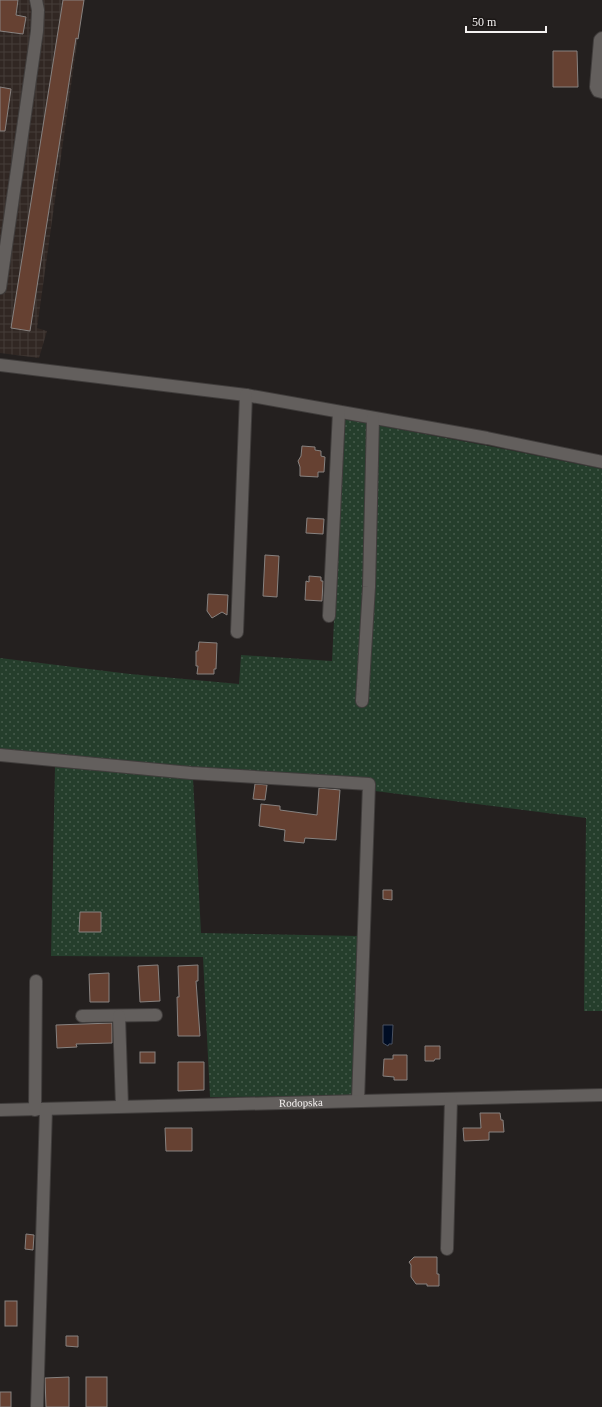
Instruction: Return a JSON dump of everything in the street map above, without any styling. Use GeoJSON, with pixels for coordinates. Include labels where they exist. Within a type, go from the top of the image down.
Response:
{"type":"FeatureCollection","features":[{"type":"Feature","properties":{"kind":"street"},"geometry":{"type":"LineString","coordinates":[[0,288],[37,31],[38,10],[36,0]]}},
{"type":"Feature","properties":{"kind":"street"},"geometry":{"type":"LineString","coordinates":[[602,38],[600,40],[596,87],[598,91],[602,92]]}},
{"type":"Feature","properties":{"kind":"street"},"geometry":{"type":"LineString","coordinates":[[0,365],[246,396],[487,438],[602,462]]}},
{"type":"Feature","properties":{"kind":"street"},"geometry":{"type":"LineString","coordinates":[[237,632],[246,396]]}},
{"type":"Feature","properties":{"kind":"street"},"geometry":{"type":"LineString","coordinates":[[329,616],[340,412]]}},
{"type":"Feature","properties":{"kind":"street"},"geometry":{"type":"LineString","coordinates":[[362,701],[369,587],[373,418]]}},
{"type":"Feature","properties":{"kind":"street"},"geometry":{"type":"LineString","coordinates":[[0,756],[191,773],[369,784],[358,1101]]}},
{"type":"Feature","properties":{"kind":"street"},"geometry":{"type":"LineString","coordinates":[[36,981],[40,1109],[37,1407]]}},
{"type":"Feature","properties":{"kind":"street"},"geometry":{"type":"LineString","coordinates":[[82,1016],[156,1015]]}},
{"type":"Feature","properties":{"kind":"street"},"geometry":{"type":"LineString","coordinates":[[119,1016],[122,1106]]}},
{"type":"Feature","properties":{"kind":"street","name":"Rodopska"},"geometry":{"type":"LineString","coordinates":[[0,1110],[602,1095]]}},
{"type":"Feature","properties":{"kind":"street"},"geometry":{"type":"LineString","coordinates":[[447,1249],[451,1099]]}},
{"type":"Feature","properties":{"kind":"shaded area"},"geometry":{"type":"Polygon","coordinates":[[[0,0],[83,0],[37,328],[47,331],[39,358],[0,353],[0,0]]]}},
{"type":"Feature","properties":{"kind":"green space"},"geometry":{"type":"Polygon","coordinates":[[[344,419],[602,469],[602,1011],[584,1011],[586,818],[375,791],[374,780],[195,768],[0,750],[0,658],[130,674],[239,684],[241,655],[332,661],[344,419]]]}},
{"type":"Feature","properties":{"kind":"green space"},"geometry":{"type":"Polygon","coordinates":[[[55,767],[193,778],[201,933],[359,936],[355,1096],[210,1097],[203,957],[51,956],[55,767]]]}},
{"type":"Feature","properties":{"kind":"water"},"geometry":{"type":"Polygon","coordinates":[[[383,1025],[393,1025],[392,1044],[389,1044],[388,1046],[383,1043],[383,1025]]]}},
{"type":"Feature","properties":{"kind":"building"},"geometry":{"type":"Polygon","coordinates":[[[0,0],[18,0],[16,15],[26,17],[23,34],[0,31],[0,0]]]}},
{"type":"Feature","properties":{"kind":"building"},"geometry":{"type":"Polygon","coordinates":[[[63,0],[84,0],[78,39],[76,38],[30,331],[11,328],[63,0]]]}},
{"type":"Feature","properties":{"kind":"building"},"geometry":{"type":"Polygon","coordinates":[[[553,51],[577,51],[578,87],[553,87],[553,51]]]}},
{"type":"Feature","properties":{"kind":"building"},"geometry":{"type":"Polygon","coordinates":[[[0,87],[11,89],[5,131],[0,131],[0,87]]]}},
{"type":"Feature","properties":{"kind":"building"},"geometry":{"type":"Polygon","coordinates":[[[302,446],[315,447],[315,450],[321,451],[321,456],[325,457],[324,472],[318,472],[318,477],[300,476],[298,461],[301,456],[302,446]]]}},
{"type":"Feature","properties":{"kind":"building"},"geometry":{"type":"Polygon","coordinates":[[[307,518],[324,519],[323,534],[306,533],[307,518]]]}},
{"type":"Feature","properties":{"kind":"building"},"geometry":{"type":"Polygon","coordinates":[[[265,555],[279,556],[277,597],[263,596],[265,555]]]}},
{"type":"Feature","properties":{"kind":"building"},"geometry":{"type":"Polygon","coordinates":[[[309,576],[321,577],[321,581],[323,581],[322,601],[305,600],[306,581],[309,582],[309,576]]]}},
{"type":"Feature","properties":{"kind":"building"},"geometry":{"type":"Polygon","coordinates":[[[208,594],[228,595],[227,615],[222,612],[212,618],[207,611],[208,594]]]}},
{"type":"Feature","properties":{"kind":"building"},"geometry":{"type":"Polygon","coordinates":[[[199,642],[217,643],[216,669],[214,669],[214,674],[197,674],[198,666],[196,666],[196,651],[198,651],[199,642]]]}},
{"type":"Feature","properties":{"kind":"building"},"geometry":{"type":"Polygon","coordinates":[[[255,784],[267,785],[265,800],[253,799],[255,784]]]}},
{"type":"Feature","properties":{"kind":"building"},"geometry":{"type":"Polygon","coordinates":[[[319,788],[340,790],[336,840],[305,838],[304,843],[284,841],[285,830],[259,826],[261,804],[280,806],[280,810],[317,815],[319,788]]]}},
{"type":"Feature","properties":{"kind":"building"},"geometry":{"type":"Polygon","coordinates":[[[383,890],[392,890],[392,900],[383,899],[383,890]]]}},
{"type":"Feature","properties":{"kind":"building"},"geometry":{"type":"Polygon","coordinates":[[[80,912],[101,912],[101,932],[79,932],[80,912]]]}},
{"type":"Feature","properties":{"kind":"building"},"geometry":{"type":"Polygon","coordinates":[[[158,965],[160,1001],[140,1002],[138,966],[158,965]]]}},
{"type":"Feature","properties":{"kind":"building"},"geometry":{"type":"Polygon","coordinates":[[[198,965],[198,981],[196,981],[200,1036],[178,1036],[178,966],[198,965]]]}},
{"type":"Feature","properties":{"kind":"building"},"geometry":{"type":"Polygon","coordinates":[[[109,973],[109,1002],[90,1002],[89,974],[109,973]]]}},
{"type":"Feature","properties":{"kind":"building"},"geometry":{"type":"Polygon","coordinates":[[[112,1023],[112,1043],[76,1044],[77,1047],[57,1048],[56,1025],[112,1023]]]}},
{"type":"Feature","properties":{"kind":"building"},"geometry":{"type":"Polygon","coordinates":[[[425,1046],[440,1046],[440,1059],[425,1061],[425,1046]]]}},
{"type":"Feature","properties":{"kind":"building"},"geometry":{"type":"Polygon","coordinates":[[[140,1052],[155,1052],[155,1063],[140,1063],[140,1052]]]}},
{"type":"Feature","properties":{"kind":"building"},"geometry":{"type":"Polygon","coordinates":[[[393,1055],[407,1055],[407,1080],[394,1080],[394,1077],[383,1076],[384,1059],[393,1059],[393,1055]]]}},
{"type":"Feature","properties":{"kind":"building"},"geometry":{"type":"Polygon","coordinates":[[[178,1062],[204,1062],[204,1090],[178,1091],[178,1062]]]}},
{"type":"Feature","properties":{"kind":"building"},"geometry":{"type":"Polygon","coordinates":[[[480,1113],[500,1113],[501,1120],[503,1120],[504,1132],[489,1132],[489,1140],[464,1141],[463,1128],[481,1128],[480,1113]]]}},
{"type":"Feature","properties":{"kind":"building"},"geometry":{"type":"Polygon","coordinates":[[[165,1128],[192,1128],[192,1151],[166,1151],[165,1128]]]}},
{"type":"Feature","properties":{"kind":"building"},"geometry":{"type":"Polygon","coordinates":[[[26,1234],[34,1235],[33,1250],[25,1249],[26,1234]]]}},
{"type":"Feature","properties":{"kind":"building"},"geometry":{"type":"Polygon","coordinates":[[[414,1257],[437,1257],[439,1286],[416,1284],[411,1277],[411,1265],[409,1262],[414,1257]]]}},
{"type":"Feature","properties":{"kind":"building"},"geometry":{"type":"Polygon","coordinates":[[[5,1301],[17,1301],[17,1326],[5,1326],[5,1301]]]}},
{"type":"Feature","properties":{"kind":"building"},"geometry":{"type":"Polygon","coordinates":[[[66,1336],[78,1336],[78,1347],[66,1346],[66,1336]]]}},
{"type":"Feature","properties":{"kind":"building"},"geometry":{"type":"Polygon","coordinates":[[[69,1377],[69,1407],[46,1407],[45,1378],[69,1377]]]}},
{"type":"Feature","properties":{"kind":"building"},"geometry":{"type":"Polygon","coordinates":[[[86,1377],[107,1377],[107,1407],[86,1407],[86,1377]]]}},
{"type":"Feature","properties":{"kind":"building"},"geometry":{"type":"Polygon","coordinates":[[[0,1392],[11,1392],[11,1407],[0,1407],[0,1392]]]}}]}
